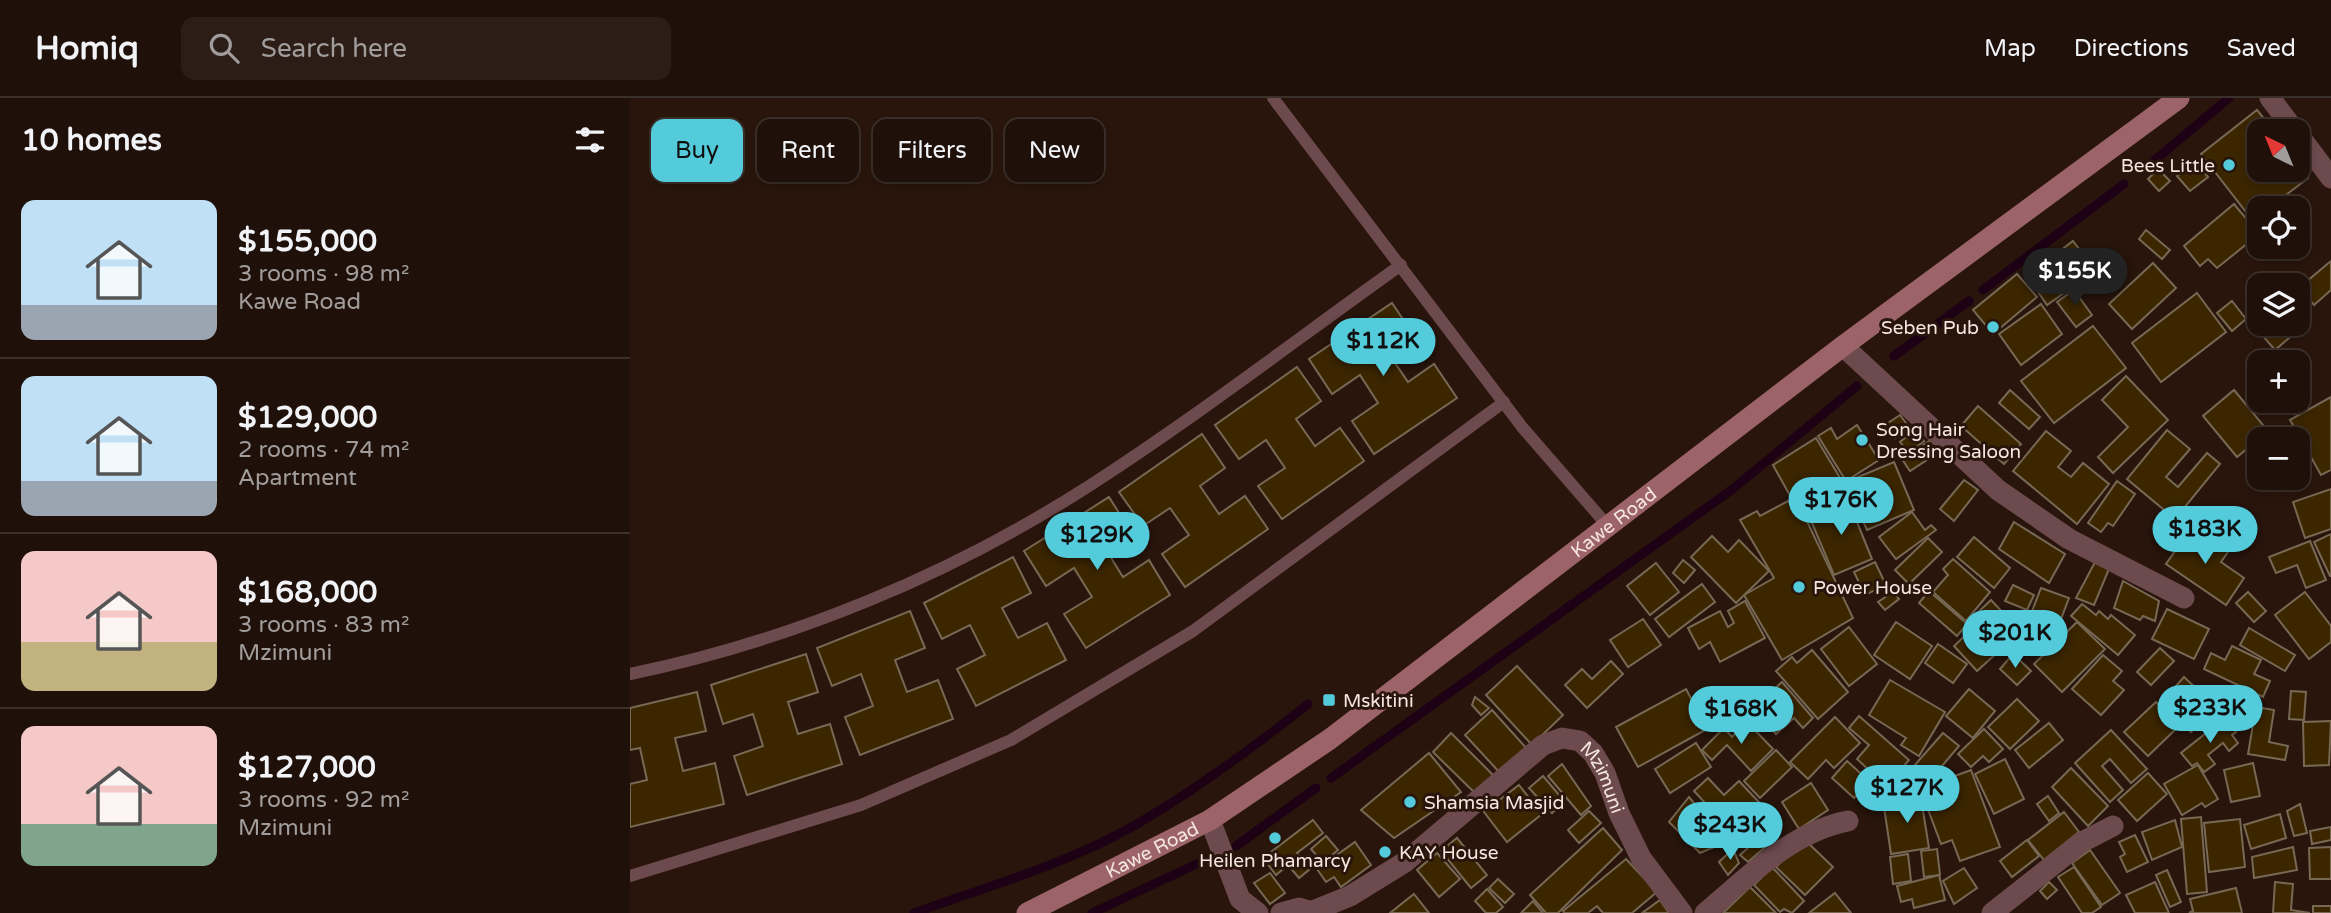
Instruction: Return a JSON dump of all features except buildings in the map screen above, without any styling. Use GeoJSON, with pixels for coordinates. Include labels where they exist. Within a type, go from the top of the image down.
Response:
{"type":"FeatureCollection","features":[{"type":"Feature","properties":{"kind":"main road","name":"Kawe Road"},"geometry":{"type":"LineString","coordinates":[[1027,913],[1210,820],[1330,739],[1843,346],[2179,98]]}},
{"type":"Feature","properties":{"kind":"street"},"geometry":{"type":"LineString","coordinates":[[2270,98],[2286,119]]}},
{"type":"Feature","properties":{"kind":"street"},"geometry":{"type":"LineString","coordinates":[[2310,150],[2331,178]]}},
{"type":"Feature","properties":{"kind":"street"},"geometry":{"type":"LineString","coordinates":[[1843,346],[1998,490],[2069,538],[2185,598]]}},
{"type":"Feature","properties":{"kind":"street","name":"Mzimuni"},"geometry":{"type":"LineString","coordinates":[[1280,913],[1299,908],[1314,912],[1350,896],[1397,868],[1543,746],[1562,738],[1580,741],[1593,753],[1605,773],[1619,813],[1641,858],[1682,913]]}},
{"type":"Feature","properties":{"kind":"street"},"geometry":{"type":"LineString","coordinates":[[1210,820],[1240,899],[1258,913]]}},
{"type":"Feature","properties":{"kind":"street"},"geometry":{"type":"LineString","coordinates":[[1705,913],[1798,839],[1827,825],[1848,821]]}},
{"type":"Feature","properties":{"kind":"street"},"geometry":{"type":"LineString","coordinates":[[1992,913],[2065,854],[2113,825]]}},
{"type":"Feature","properties":{"kind":"lane"},"geometry":{"type":"LineString","coordinates":[[1273,98],[1504,402],[1607,525]]}},
{"type":"Feature","properties":{"kind":"lane"},"geometry":{"type":"LineString","coordinates":[[630,674],[685,663],[861,605],[978,550],[1088,486],[1401,265]]}},
{"type":"Feature","properties":{"kind":"lane"},"geometry":{"type":"LineString","coordinates":[[630,876],[861,805],[1011,740],[1193,631],[1504,402]]}},
{"type":"Feature","properties":{"kind":"waterway"},"geometry":{"type":"LineString","coordinates":[[2143,170],[2229,98]]}},
{"type":"Feature","properties":{"kind":"waterway"},"geometry":{"type":"LineString","coordinates":[[1983,290],[2124,184]]}},
{"type":"Feature","properties":{"kind":"waterway"},"geometry":{"type":"LineString","coordinates":[[1894,356],[1969,301]]}},
{"type":"Feature","properties":{"kind":"waterway"},"geometry":{"type":"LineString","coordinates":[[1331,778],[1734,488],[1857,386]]}},
{"type":"Feature","properties":{"kind":"waterway"},"geometry":{"type":"LineString","coordinates":[[914,913],[1027,873],[1111,838],[1203,782],[1308,704]]}},
{"type":"Feature","properties":{"kind":"waterway"},"geometry":{"type":"LineString","coordinates":[[1236,846],[1316,788]]}},
{"type":"Feature","properties":{"kind":"waterway"},"geometry":{"type":"LineString","coordinates":[[1092,913],[1218,854]]}},
{"type":"Feature","properties":{"kind":"place","name":"Bees Little"},"geometry":{"type":"Point","coordinates":[2229,165]}},
{"type":"Feature","properties":{"kind":"place","name":"Seben Pub"},"geometry":{"type":"Point","coordinates":[1993,327]}},
{"type":"Feature","properties":{"kind":"place","name":"Song Hair Dressing Saloon"},"geometry":{"type":"Point","coordinates":[1862,440]}},
{"type":"Feature","properties":{"kind":"place","name":"Power House"},"geometry":{"type":"Point","coordinates":[1799,587]}},
{"type":"Feature","properties":{"kind":"place","name":"Mskitini"},"geometry":{"type":"Point","coordinates":[1329,700]}},
{"type":"Feature","properties":{"kind":"place","name":"Shamsia Masjid"},"geometry":{"type":"Point","coordinates":[1410,802]}},
{"type":"Feature","properties":{"kind":"place","name":"Heilen Phamarcy"},"geometry":{"type":"Point","coordinates":[1275,838]}},
{"type":"Feature","properties":{"kind":"place","name":"KAY House"},"geometry":{"type":"Point","coordinates":[1385,852]}}]}
